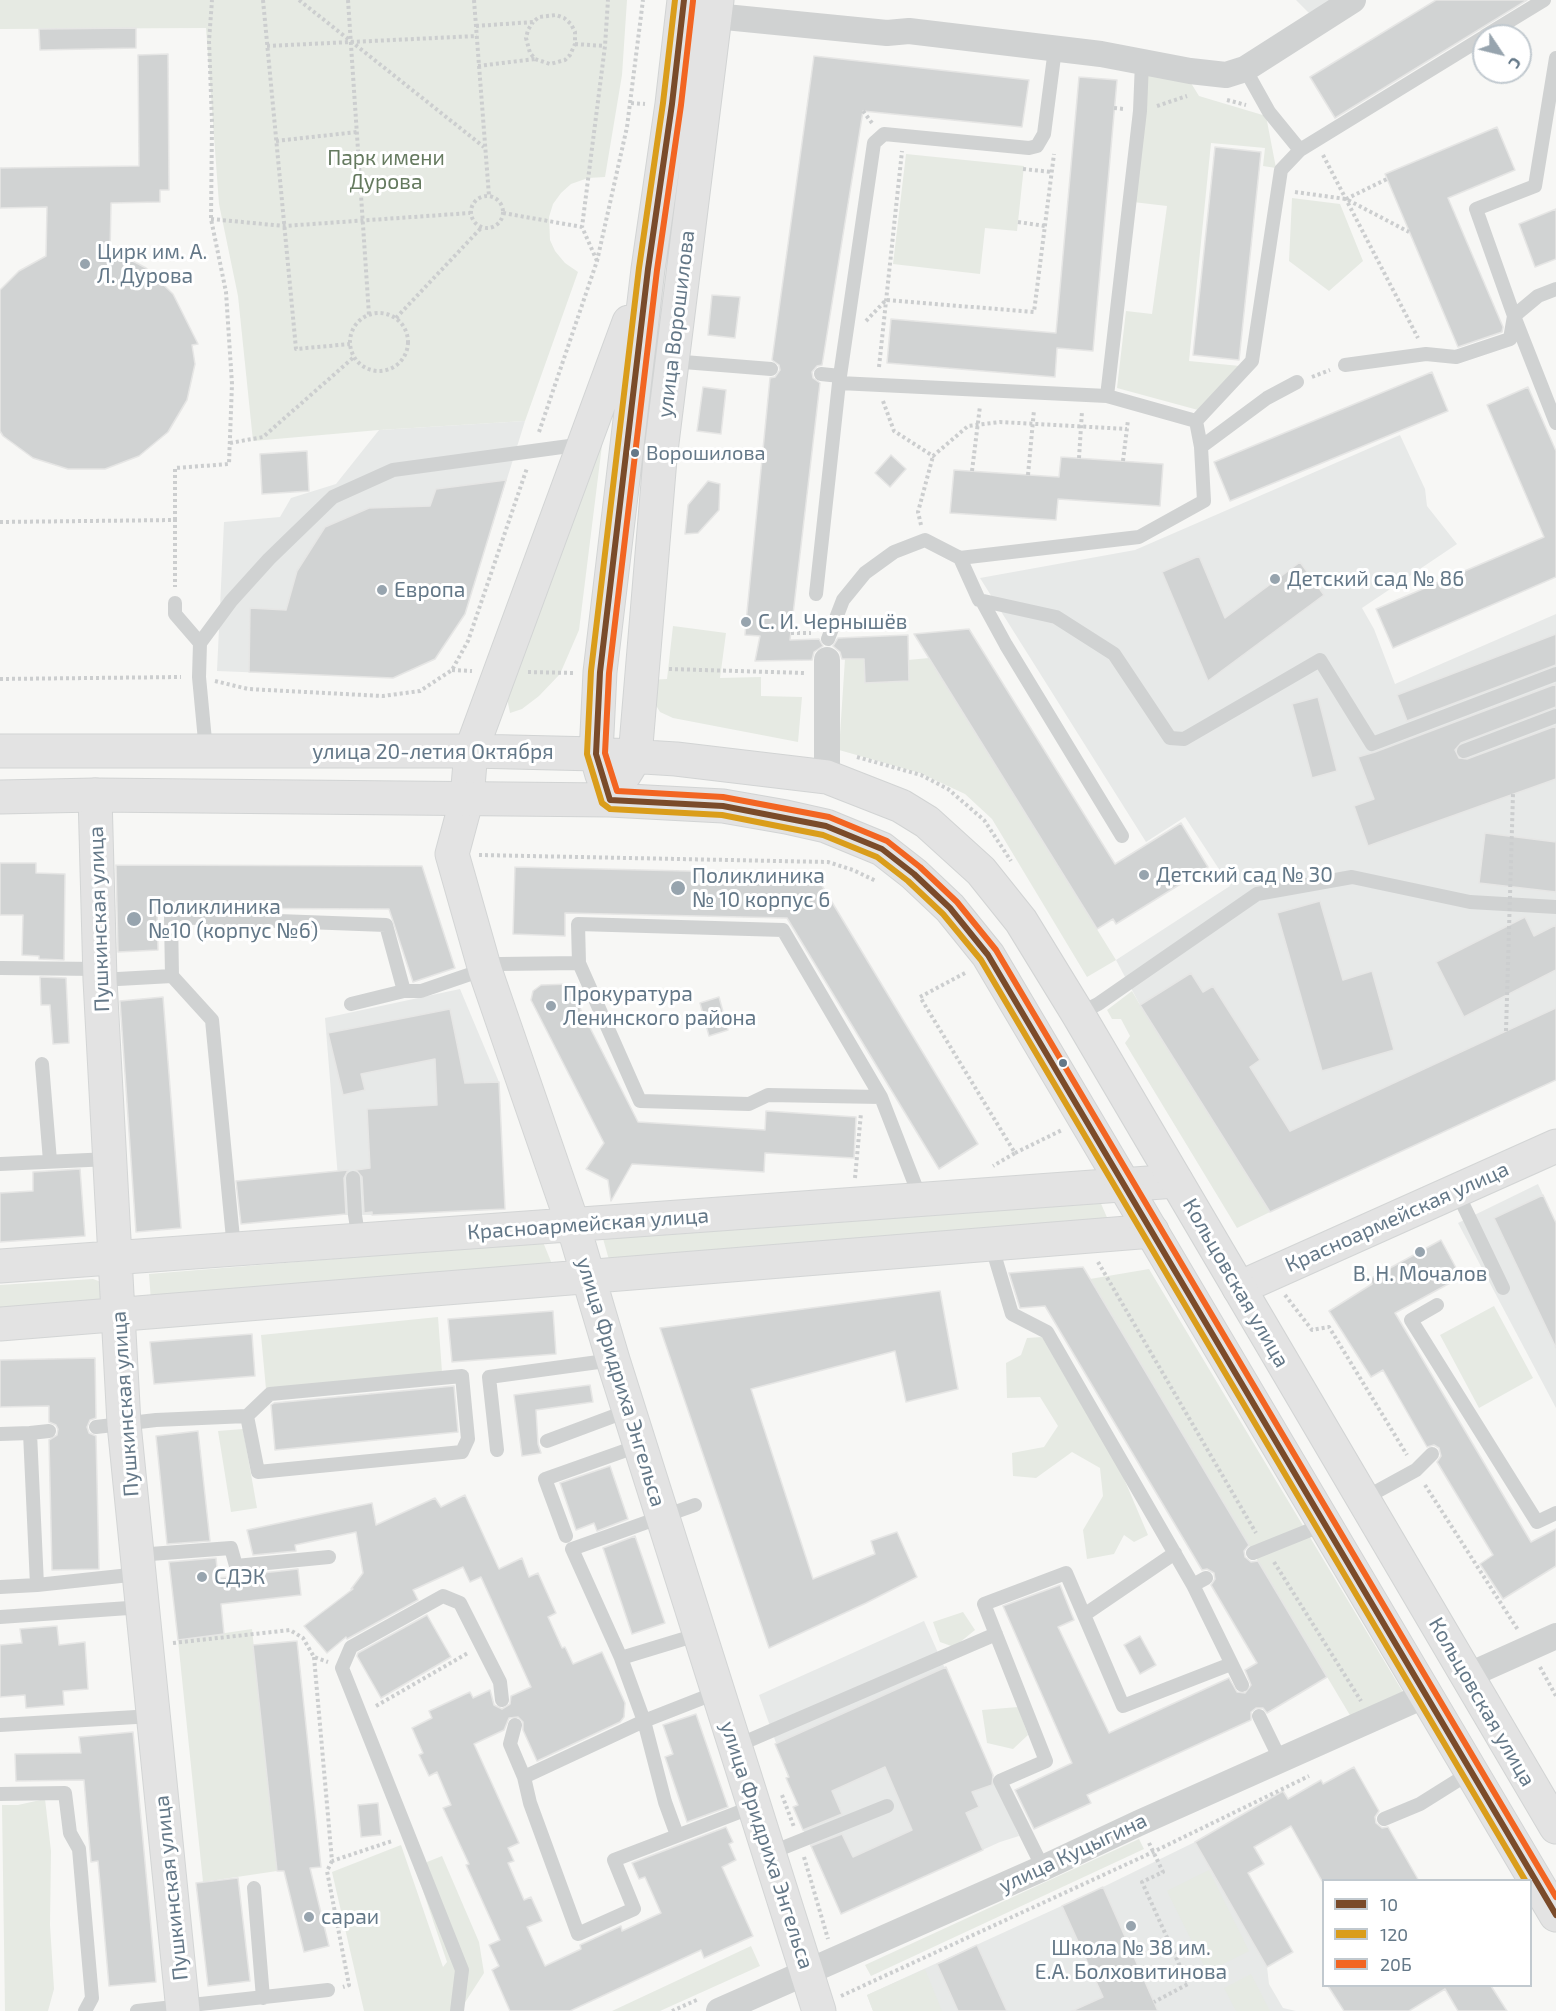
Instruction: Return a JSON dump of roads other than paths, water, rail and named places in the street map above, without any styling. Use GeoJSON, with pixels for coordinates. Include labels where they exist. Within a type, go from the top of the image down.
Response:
{"type":"FeatureCollection","features":[{"type":"Feature","properties":{"kind":"main road","name":"улица Ворошилова"},"geometry":{"type":"LineString","coordinates":[[610,800],[596,753],[600,672],[648,269],[672,104],[684,0]]}},
{"type":"Feature","properties":{"kind":"main road","name":"улица Ворошилова"},"geometry":{"type":"LineString","coordinates":[[635,757],[660,459],[716,8]]}},
{"type":"Feature","properties":{"kind":"main road","name":"улица Фридриха Энгельса"},"geometry":{"type":"LineString","coordinates":[[648,269],[471,751],[466,798],[452,854],[484,970],[573,1225],[587,1277],[807,1972],[832,2003]]}},
{"type":"Feature","properties":{"kind":"main road","name":"улица 20-летия Октября"},"geometry":{"type":"LineString","coordinates":[[0,751],[596,753],[688,760],[827,777],[862,790]]}},
{"type":"Feature","properties":{"kind":"main road"},"geometry":{"type":"LineString","coordinates":[[0,797],[95,795],[610,800],[635,757]]}},
{"type":"Feature","properties":{"kind":"main road","name":"Кольцовская улица"},"geometry":{"type":"LineString","coordinates":[[862,790],[901,806],[927,822],[981,871],[1021,921],[1556,1827]]}},
{"type":"Feature","properties":{"kind":"main road","name":"Пушкинская улица"},"geometry":{"type":"LineString","coordinates":[[95,795],[100,974],[118,1315],[110,1425],[138,1565],[183,2009]]}},
{"type":"Feature","properties":{"kind":"main road","name":"Кольцовская улица"},"geometry":{"type":"LineString","coordinates":[[610,800],[723,807],[826,826],[882,849],[914,874],[950,908],[988,955],[1556,1915]]}},
{"type":"Feature","properties":{"kind":"main road","name":"Красноармейская улица"},"geometry":{"type":"LineString","coordinates":[[1239,1288],[1556,1146]]}},
{"type":"Feature","properties":{"kind":"main road","name":"Красноармейская улица"},"geometry":{"type":"LineString","coordinates":[[0,1266],[1176,1181]]}},
{"type":"Feature","properties":{"kind":"main road"},"geometry":{"type":"LineString","coordinates":[[0,1324],[1152,1231]]}},
{"type":"Feature","properties":{"kind":"street"},"geometry":{"type":"LineString","coordinates":[[716,8],[888,33],[909,32],[1055,49],[1226,75],[1245,69],[1353,0]]}},
{"type":"Feature","properties":{"kind":"street"},"geometry":{"type":"LineString","coordinates":[[819,653],[827,777]]}},
{"type":"Feature","properties":{"kind":"street"},"geometry":{"type":"LineString","coordinates":[[1467,1676],[1556,1635]]}},
{"type":"Feature","properties":{"kind":"street","name":"улица Куцыгина"},"geometry":{"type":"LineString","coordinates":[[719,2011],[1426,1695]]}},
{"type":"Feature","properties":{"kind":"lane"},"geometry":{"type":"LineString","coordinates":[[1505,24],[1544,0]]}},
{"type":"Feature","properties":{"kind":"lane"},"geometry":{"type":"LineString","coordinates":[[1196,421],[1252,361],[1281,170],[1300,150],[1472,44]]}},
{"type":"Feature","properties":{"kind":"lane"},"geometry":{"type":"LineString","coordinates":[[816,594],[839,379],[874,143],[884,134],[1029,148],[1037,146],[1044,134],[1055,49]]}},
{"type":"Feature","properties":{"kind":"lane"},"geometry":{"type":"LineString","coordinates":[[1556,58],[1534,186],[1476,209],[1514,316],[1556,423]]}},
{"type":"Feature","properties":{"kind":"lane"},"geometry":{"type":"LineString","coordinates":[[1107,396],[1140,111],[1142,62]]}},
{"type":"Feature","properties":{"kind":"lane"},"geometry":{"type":"LineString","coordinates":[[1245,69],[1269,112],[1300,150]]}},
{"type":"Feature","properties":{"kind":"lane"},"geometry":{"type":"LineString","coordinates":[[1345,365],[1426,354],[1456,357],[1510,339],[1514,316],[1538,296],[1556,289]]}},
{"type":"Feature","properties":{"kind":"lane"},"geometry":{"type":"LineString","coordinates":[[671,361],[771,369]]}},
{"type":"Feature","properties":{"kind":"lane"},"geometry":{"type":"LineString","coordinates":[[821,374],[877,384],[1107,396],[1196,421]]}},
{"type":"Feature","properties":{"kind":"lane"},"geometry":{"type":"LineString","coordinates":[[1201,447],[1267,398],[1297,382]]}},
{"type":"Feature","properties":{"kind":"lane"},"geometry":{"type":"LineString","coordinates":[[819,653],[843,600],[865,573],[894,552],[925,540],[960,558],[1139,537],[1204,501],[1201,447],[1196,421]]}},
{"type":"Feature","properties":{"kind":"lane"},"geometry":{"type":"LineString","coordinates":[[206,751],[199,677],[200,643],[231,601],[270,558],[333,497],[393,470],[584,444]]}},
{"type":"Feature","properties":{"kind":"lane"},"geometry":{"type":"LineString","coordinates":[[960,558],[979,600],[982,601],[1006,645],[1122,836]]}},
{"type":"Feature","properties":{"kind":"lane"},"geometry":{"type":"LineString","coordinates":[[982,601],[1056,617],[1114,654],[1170,738],[1184,739],[1320,660],[1372,744],[1556,674]]}},
{"type":"Feature","properties":{"kind":"lane"},"geometry":{"type":"LineString","coordinates":[[175,603],[175,614],[200,643]]}},
{"type":"Feature","properties":{"kind":"lane"},"geometry":{"type":"LineString","coordinates":[[1464,751],[1556,716]]}},
{"type":"Feature","properties":{"kind":"lane"},"geometry":{"type":"LineString","coordinates":[[1078,1014],[1106,998],[1257,894],[1352,877],[1470,902],[1556,907]]}},
{"type":"Feature","properties":{"kind":"lane"},"geometry":{"type":"LineString","coordinates":[[234,1250],[212,1020],[172,976],[171,917],[386,925],[404,991]]}},
{"type":"Feature","properties":{"kind":"lane"},"geometry":{"type":"LineString","coordinates":[[881,1097],[768,1095],[749,1104],[640,1101],[579,963],[578,924],[783,930],[881,1097],[921,1200]]}},
{"type":"Feature","properties":{"kind":"lane"},"geometry":{"type":"LineString","coordinates":[[351,1004],[404,991],[422,991],[500,964],[579,963]]}},
{"type":"Feature","properties":{"kind":"lane"},"geometry":{"type":"LineString","coordinates":[[0,968],[172,976]]}},
{"type":"Feature","properties":{"kind":"lane"},"geometry":{"type":"LineString","coordinates":[[42,1064],[50,1161]]}},
{"type":"Feature","properties":{"kind":"lane"},"geometry":{"type":"LineString","coordinates":[[0,1164],[110,1159]]}},
{"type":"Feature","properties":{"kind":"lane"},"geometry":{"type":"LineString","coordinates":[[353,1178],[359,1240]]}},
{"type":"Feature","properties":{"kind":"lane"},"geometry":{"type":"LineString","coordinates":[[1457,1192],[1503,1288]]}},
{"type":"Feature","properties":{"kind":"lane"},"geometry":{"type":"LineString","coordinates":[[991,1244],[1012,1314],[1047,1332],[1193,1585],[1242,1685]]}},
{"type":"Feature","properties":{"kind":"lane"},"geometry":{"type":"LineString","coordinates":[[1437,1305],[1411,1320],[1472,1428],[1537,1522],[1556,1513]]}},
{"type":"Feature","properties":{"kind":"lane"},"geometry":{"type":"LineString","coordinates":[[497,1450],[489,1377],[613,1360]]}},
{"type":"Feature","properties":{"kind":"lane"},"geometry":{"type":"LineString","coordinates":[[110,1425],[247,1416],[270,1394],[462,1376],[468,1439],[462,1452],[258,1472],[247,1416]]}},
{"type":"Feature","properties":{"kind":"lane"},"geometry":{"type":"LineString","coordinates":[[547,1441],[630,1410]]}},
{"type":"Feature","properties":{"kind":"lane"},"geometry":{"type":"LineString","coordinates":[[0,1434],[49,1431]]}},
{"type":"Feature","properties":{"kind":"lane"},"geometry":{"type":"LineString","coordinates":[[30,1433],[37,1585]]}},
{"type":"Feature","properties":{"kind":"lane"},"geometry":{"type":"LineString","coordinates":[[566,1536],[545,1479],[641,1445]]}},
{"type":"Feature","properties":{"kind":"lane"},"geometry":{"type":"LineString","coordinates":[[1363,1499],[1416,1470],[1432,1454]]}},
{"type":"Feature","properties":{"kind":"lane"},"geometry":{"type":"LineString","coordinates":[[677,1835],[665,1802],[644,1721],[621,1658],[572,1549],[695,1505]]}},
{"type":"Feature","properties":{"kind":"lane"},"geometry":{"type":"LineString","coordinates":[[1259,1550],[1325,1524]]}},
{"type":"Feature","properties":{"kind":"lane"},"geometry":{"type":"LineString","coordinates":[[0,1587],[37,1585],[231,1548],[236,1566],[329,1557]]}},
{"type":"Feature","properties":{"kind":"lane"},"geometry":{"type":"LineString","coordinates":[[1084,1615],[1175,1553]]}},
{"type":"Feature","properties":{"kind":"lane"},"geometry":{"type":"LineString","coordinates":[[1043,1868],[1000,1781],[1046,1761],[984,1604],[1066,1573],[1122,1706],[1231,1664]]}},
{"type":"Feature","properties":{"kind":"lane"},"geometry":{"type":"LineString","coordinates":[[1193,1585],[1206,1578]]}},
{"type":"Feature","properties":{"kind":"lane"},"geometry":{"type":"LineString","coordinates":[[457,2011],[462,1970],[342,1668],[351,1647],[443,1596],[460,1603],[500,1682],[502,1700]]}},
{"type":"Feature","properties":{"kind":"lane"},"geometry":{"type":"LineString","coordinates":[[0,1617],[142,1607]]}},
{"type":"Feature","properties":{"kind":"lane"},"geometry":{"type":"LineString","coordinates":[[621,1658],[700,1634]]}},
{"type":"Feature","properties":{"kind":"lane"},"geometry":{"type":"LineString","coordinates":[[736,1746],[996,1634]]}},
{"type":"Feature","properties":{"kind":"lane"},"geometry":{"type":"LineString","coordinates":[[524,1777],[644,1721],[718,1692]]}},
{"type":"Feature","properties":{"kind":"lane"},"geometry":{"type":"LineString","coordinates":[[0,1725],[153,1716]]}},
{"type":"Feature","properties":{"kind":"lane"},"geometry":{"type":"LineString","coordinates":[[1258,1716],[1281,1761]]}},
{"type":"Feature","properties":{"kind":"lane"},"geometry":{"type":"LineString","coordinates":[[515,1725],[510,1744],[524,1777],[530,1803],[578,1934],[634,1909],[614,1860],[755,1806]]}},
{"type":"Feature","properties":{"kind":"lane"},"geometry":{"type":"LineString","coordinates":[[1384,1819],[1420,1804],[1472,1772]]}},
{"type":"Feature","properties":{"kind":"lane"},"geometry":{"type":"LineString","coordinates":[[0,1794],[65,1793],[70,1833],[79,1849],[92,1998],[85,2011]]}},
{"type":"Feature","properties":{"kind":"lane"},"geometry":{"type":"LineString","coordinates":[[770,1854],[887,1806]]}},
{"type":"Feature","properties":{"kind":"lane"},"geometry":{"type":"LineString","coordinates":[[254,1888],[263,1998]]}},
{"type":"Feature","properties":{"kind":"lane"},"geometry":{"type":"LineString","coordinates":[[137,2011],[183,2009],[328,1990]]}},
{"type":"Feature","properties":{"kind":"place","name":"Цирк им. А. Л. Дурова"},"geometry":{"type":"Point","coordinates":[85,264]}},
{"type":"Feature","properties":{"kind":"place","name":"Ворошилова"},"geometry":{"type":"Point","coordinates":[635,453]}},
{"type":"Feature","properties":{"kind":"place","name":"Детский сад № 86"},"geometry":{"type":"Point","coordinates":[1275,579]}},
{"type":"Feature","properties":{"kind":"place","name":"Европа"},"geometry":{"type":"Point","coordinates":[382,590]}},
{"type":"Feature","properties":{"kind":"place","name":"С. И. Чернышёв"},"geometry":{"type":"Point","coordinates":[746,622]}},
{"type":"Feature","properties":{"kind":"place","name":"Детский сад № 30"},"geometry":{"type":"Point","coordinates":[1144,875]}},
{"type":"Feature","properties":{"kind":"place","name":"Поликлиника № 10 корпус 6"},"geometry":{"type":"Point","coordinates":[678,888]}},
{"type":"Feature","properties":{"kind":"place","name":"Поликлиника №10 (корпус №6)"},"geometry":{"type":"Point","coordinates":[134,919]}},
{"type":"Feature","properties":{"kind":"place","name":"Прокуратура Ленинского района"},"geometry":{"type":"Point","coordinates":[551,1006]}},
{"type":"Feature","properties":{"kind":"place","name":"В. Н. Мочалов"},"geometry":{"type":"Point","coordinates":[1420,1252]}},
{"type":"Feature","properties":{"kind":"place","name":"СДЭК"},"geometry":{"type":"Point","coordinates":[202,1577]}},
{"type":"Feature","properties":{"kind":"place","name":"сараи"},"geometry":{"type":"Point","coordinates":[309,1917]}},
{"type":"Feature","properties":{"kind":"place","name":"Школа № 38 им. Е.А. Болховитинова"},"geometry":{"type":"Point","coordinates":[1131,1926]}},
{"type":"Feature","properties":{"kind":"park label","name":"Парк имени Дурова"},"geometry":{"type":"Point","coordinates":[386,170]}}]}
